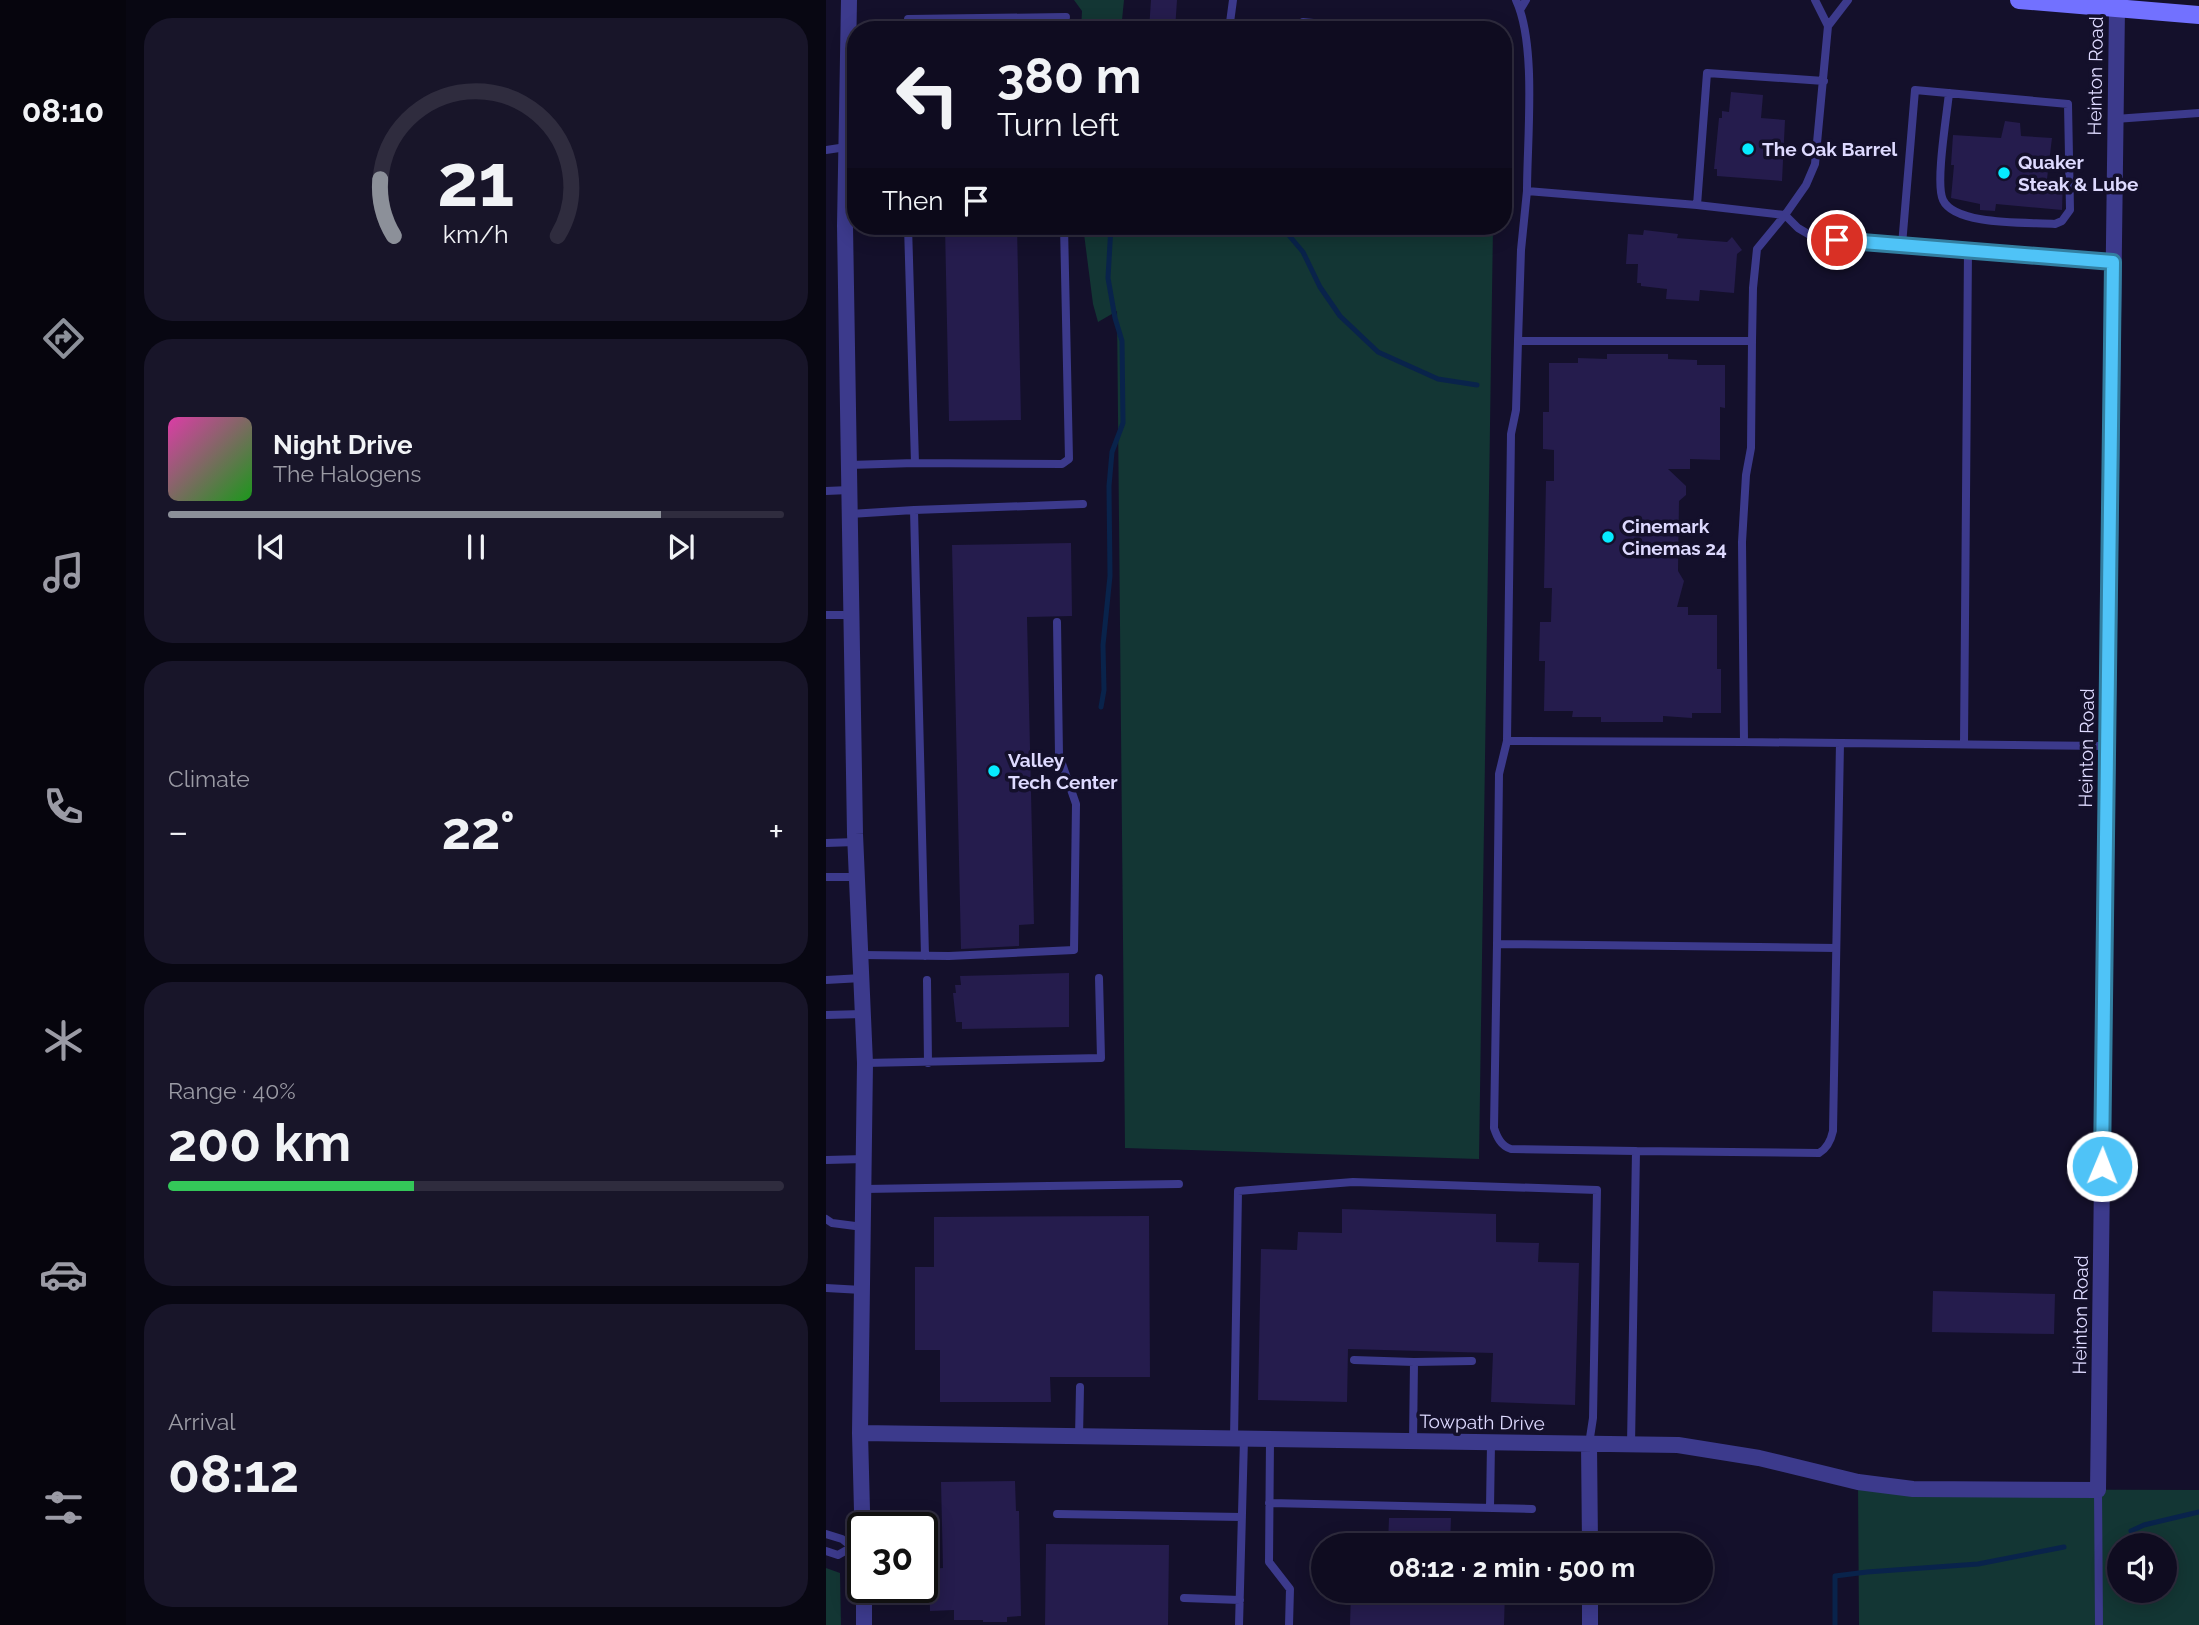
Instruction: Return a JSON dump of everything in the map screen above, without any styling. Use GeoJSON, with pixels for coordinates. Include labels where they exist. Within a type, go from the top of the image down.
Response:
{"type":"FeatureCollection","features":[{"type":"Feature","properties":{"kind":"main road"},"geometry":{"type":"LineString","coordinates":[[2019,0],[2199,15]]}},
{"type":"Feature","properties":{"kind":"street"},"geometry":{"type":"LineString","coordinates":[[849,0],[849,21]]}},
{"type":"Feature","properties":{"kind":"street","name":"Heinton Road"},"geometry":{"type":"LineString","coordinates":[[2098,1490],[2116,8]]}},
{"type":"Feature","properties":{"kind":"street"},"geometry":{"type":"LineString","coordinates":[[847,188],[845,226],[856,842],[865,1063],[859,1512]]}},
{"type":"Feature","properties":{"kind":"street","name":"Towpath Drive"},"geometry":{"type":"LineString","coordinates":[[860,1433],[1678,1445],[1759,1458],[1858,1482],[1913,1489],[2098,1490]]}},
{"type":"Feature","properties":{"kind":"street"},"geometry":{"type":"LineString","coordinates":[[1589,1444],[1590,1533]]}},
{"type":"Feature","properties":{"kind":"street"},"geometry":{"type":"LineString","coordinates":[[864,1603],[864,1625]]}},
{"type":"Feature","properties":{"kind":"street"},"geometry":{"type":"LineString","coordinates":[[1590,1603],[1590,1625]]}},
{"type":"Feature","properties":{"kind":"lane"},"geometry":{"type":"LineString","coordinates":[[1230,21],[1233,0]]}},
{"type":"Feature","properties":{"kind":"lane"},"geometry":{"type":"LineString","coordinates":[[1516,0],[1528,56],[1527,191],[1521,250],[1516,410],[1511,434],[1507,740],[1499,774],[1494,1128],[1496,1136],[1507,1148],[1802,1153],[1819,1153],[1824,1150],[1833,1131],[1840,743]]}},
{"type":"Feature","properties":{"kind":"lane"},"geometry":{"type":"LineString","coordinates":[[1520,10],[1526,0]]}},
{"type":"Feature","properties":{"kind":"lane"},"geometry":{"type":"LineString","coordinates":[[1744,742],[1742,542],[1746,475],[1751,449],[1753,288],[1757,249],[1806,185],[1815,164],[1828,26],[1815,0]]}},
{"type":"Feature","properties":{"kind":"lane"},"geometry":{"type":"LineString","coordinates":[[1828,26],[1848,0]]}},
{"type":"Feature","properties":{"kind":"lane"},"geometry":{"type":"LineString","coordinates":[[908,21],[1066,17]]}},
{"type":"Feature","properties":{"kind":"lane"},"geometry":{"type":"LineString","coordinates":[[1697,205],[1707,73],[1824,81]]}},
{"type":"Feature","properties":{"kind":"lane"},"geometry":{"type":"LineString","coordinates":[[1902,245],[1915,90],[1949,93],[2068,104],[2070,210],[2055,224],[1957,214],[1944,203],[1941,194],[1949,93]]}},
{"type":"Feature","properties":{"kind":"lane"},"geometry":{"type":"LineString","coordinates":[[2115,120],[2199,113]]}},
{"type":"Feature","properties":{"kind":"lane"},"geometry":{"type":"LineString","coordinates":[[826,150],[847,151]]}},
{"type":"Feature","properties":{"kind":"lane"},"geometry":{"type":"LineString","coordinates":[[1527,191],[1785,215],[1798,228],[1815,238],[2113,262]]}},
{"type":"Feature","properties":{"kind":"lane"},"geometry":{"type":"LineString","coordinates":[[908,235],[915,463]]}},
{"type":"Feature","properties":{"kind":"lane"},"geometry":{"type":"LineString","coordinates":[[849,465],[1062,464],[1069,459],[1064,235]]}},
{"type":"Feature","properties":{"kind":"lane"},"geometry":{"type":"LineString","coordinates":[[1964,744],[1968,250]]}},
{"type":"Feature","properties":{"kind":"lane"},"geometry":{"type":"LineString","coordinates":[[1518,341],[1752,341]]}},
{"type":"Feature","properties":{"kind":"lane"},"geometry":{"type":"LineString","coordinates":[[826,491],[849,490]]}},
{"type":"Feature","properties":{"kind":"lane"},"geometry":{"type":"LineString","coordinates":[[850,514],[1083,504]]}},
{"type":"Feature","properties":{"kind":"lane"},"geometry":{"type":"LineString","coordinates":[[914,510],[925,956]]}},
{"type":"Feature","properties":{"kind":"lane"},"geometry":{"type":"LineString","coordinates":[[826,615],[852,615]]}},
{"type":"Feature","properties":{"kind":"lane"},"geometry":{"type":"LineString","coordinates":[[861,955],[925,956],[1074,950],[1076,804],[1059,755],[1057,622]]}},
{"type":"Feature","properties":{"kind":"lane"},"geometry":{"type":"LineString","coordinates":[[1507,740],[2107,746]]}},
{"type":"Feature","properties":{"kind":"lane"},"geometry":{"type":"LineString","coordinates":[[826,843],[856,842]]}},
{"type":"Feature","properties":{"kind":"lane"},"geometry":{"type":"LineString","coordinates":[[826,877],[857,877]]}},
{"type":"Feature","properties":{"kind":"lane"},"geometry":{"type":"LineString","coordinates":[[1497,944],[1836,948]]}},
{"type":"Feature","properties":{"kind":"lane"},"geometry":{"type":"LineString","coordinates":[[826,979],[862,978]]}},
{"type":"Feature","properties":{"kind":"lane"},"geometry":{"type":"LineString","coordinates":[[865,1063],[1101,1058],[1099,978]]}},
{"type":"Feature","properties":{"kind":"lane"},"geometry":{"type":"LineString","coordinates":[[927,980],[928,1063]]}},
{"type":"Feature","properties":{"kind":"lane"},"geometry":{"type":"LineString","coordinates":[[826,1015],[863,1014]]}},
{"type":"Feature","properties":{"kind":"lane"},"geometry":{"type":"LineString","coordinates":[[1631,1445],[1636,1151]]}},
{"type":"Feature","properties":{"kind":"lane"},"geometry":{"type":"LineString","coordinates":[[826,1160],[864,1159]]}},
{"type":"Feature","properties":{"kind":"lane"},"geometry":{"type":"LineString","coordinates":[[1239,1625],[1242,1517],[1238,1191],[1353,1182],[1597,1190],[1593,1418],[1589,1444]]}},
{"type":"Feature","properties":{"kind":"lane"},"geometry":{"type":"LineString","coordinates":[[864,1189],[1179,1184]]}},
{"type":"Feature","properties":{"kind":"lane"},"geometry":{"type":"LineString","coordinates":[[826,1219],[832,1223],[863,1227]]}},
{"type":"Feature","properties":{"kind":"lane"},"geometry":{"type":"LineString","coordinates":[[826,1288],[862,1290]]}},
{"type":"Feature","properties":{"kind":"lane"},"geometry":{"type":"LineString","coordinates":[[1354,1360],[1472,1361]]}},
{"type":"Feature","properties":{"kind":"lane"},"geometry":{"type":"LineString","coordinates":[[1413,1442],[1414,1362]]}},
{"type":"Feature","properties":{"kind":"lane"},"geometry":{"type":"LineString","coordinates":[[1079,1437],[1080,1387]]}},
{"type":"Feature","properties":{"kind":"lane"},"geometry":{"type":"LineString","coordinates":[[1270,1440],[1269,1562],[1290,1589],[1289,1625]]}},
{"type":"Feature","properties":{"kind":"lane"},"geometry":{"type":"LineString","coordinates":[[1490,1508],[1491,1443]]}},
{"type":"Feature","properties":{"kind":"lane"},"geometry":{"type":"LineString","coordinates":[[2098,1490],[2099,1625]]}},
{"type":"Feature","properties":{"kind":"lane"},"geometry":{"type":"LineString","coordinates":[[1269,1503],[1532,1509]]}},
{"type":"Feature","properties":{"kind":"lane"},"geometry":{"type":"LineString","coordinates":[[1057,1514],[1242,1517]]}},
{"type":"Feature","properties":{"kind":"lane"},"geometry":{"type":"LineString","coordinates":[[826,1534],[847,1542]]}},
{"type":"Feature","properties":{"kind":"lane"},"geometry":{"type":"LineString","coordinates":[[826,1551],[838,1555],[847,1552]]}},
{"type":"Feature","properties":{"kind":"lane"},"geometry":{"type":"LineString","coordinates":[[1184,1598],[1240,1600]]}},
{"type":"Feature","properties":{"kind":"green space"},"geometry":{"type":"Polygon","coordinates":[[[1074,0],[1124,0],[1122,21],[1081,21],[1082,11],[1074,0]]]}},
{"type":"Feature","properties":{"kind":"green space"},"geometry":{"type":"Polygon","coordinates":[[[1084,235],[1493,235],[1479,1159],[1125,1148],[1117,311],[1098,322],[1093,304],[1084,235]]]}},
{"type":"Feature","properties":{"kind":"green space"},"geometry":{"type":"Polygon","coordinates":[[[1858,1482],[1913,1489],[2199,1490],[2199,1625],[1859,1625],[1858,1482]]]}},
{"type":"Feature","properties":{"kind":"green space"},"geometry":{"type":"Polygon","coordinates":[[[826,1568],[840,1573],[841,1625],[826,1625],[826,1568]]]}},
{"type":"Feature","properties":{"kind":"building"},"geometry":{"type":"Polygon","coordinates":[[[1151,0],[1177,0],[1176,21],[1150,21],[1151,0]]]}},
{"type":"Feature","properties":{"kind":"building"},"geometry":{"type":"Polygon","coordinates":[[[1731,92],[1763,95],[1761,118],[1785,120],[1782,181],[1717,176],[1717,169],[1714,169],[1719,118],[1722,118],[1722,111],[1729,112],[1731,92]]]}},
{"type":"Feature","properties":{"kind":"building"},"geometry":{"type":"Polygon","coordinates":[[[2005,121],[2020,123],[2021,136],[2052,138],[2047,179],[2063,180],[2062,210],[1996,204],[1995,211],[1980,210],[1980,204],[1951,198],[1953,135],[2001,138],[2005,121]]]}},
{"type":"Feature","properties":{"kind":"building"},"geometry":{"type":"Polygon","coordinates":[[[1644,230],[1678,234],[1677,238],[1727,242],[1732,237],[1742,250],[1737,254],[1734,293],[1700,290],[1699,301],[1666,299],[1667,289],[1641,286],[1641,283],[1637,283],[1638,264],[1626,264],[1628,234],[1643,235],[1644,230]]]}},
{"type":"Feature","properties":{"kind":"building"},"geometry":{"type":"Polygon","coordinates":[[[945,235],[1017,235],[1021,420],[949,421],[945,235]]]}},
{"type":"Feature","properties":{"kind":"building"},"geometry":{"type":"Polygon","coordinates":[[[1607,354],[1668,354],[1668,359],[1697,360],[1697,365],[1725,365],[1725,408],[1720,407],[1720,460],[1690,459],[1690,469],[1668,469],[1686,486],[1686,495],[1679,501],[1678,571],[1684,581],[1677,607],[1688,607],[1688,615],[1717,615],[1717,669],[1721,669],[1721,713],[1692,713],[1692,718],[1663,716],[1663,722],[1601,722],[1601,717],[1572,717],[1573,711],[1544,711],[1545,661],[1539,661],[1540,622],[1551,622],[1552,588],[1544,588],[1546,481],[1554,481],[1554,450],[1543,449],[1543,412],[1549,412],[1549,363],[1578,363],[1578,358],[1607,359],[1607,354]]]}},
{"type":"Feature","properties":{"kind":"building","name":"Valley Tech Center"},"geometry":{"type":"Polygon","coordinates":[[[1071,543],[1072,616],[1027,617],[1034,924],[1019,925],[1019,946],[961,949],[952,545],[1071,543]]]}},
{"type":"Feature","properties":{"kind":"building"},"geometry":{"type":"Polygon","coordinates":[[[1069,973],[1069,1027],[962,1029],[962,1022],[956,1022],[953,993],[956,993],[955,985],[961,985],[960,976],[1069,973]]]}},
{"type":"Feature","properties":{"kind":"building"},"geometry":{"type":"Polygon","coordinates":[[[1342,1209],[1496,1214],[1496,1242],[1539,1243],[1538,1262],[1579,1263],[1575,1405],[1491,1402],[1493,1353],[1348,1349],[1347,1402],[1258,1400],[1261,1249],[1297,1250],[1298,1232],[1342,1233],[1342,1209]]]}},
{"type":"Feature","properties":{"kind":"building"},"geometry":{"type":"Polygon","coordinates":[[[1149,1216],[1150,1377],[1050,1377],[1051,1402],[940,1402],[940,1350],[915,1350],[915,1267],[934,1267],[934,1217],[1149,1216]]]}},
{"type":"Feature","properties":{"kind":"building"},"geometry":{"type":"Polygon","coordinates":[[[1933,1291],[2055,1294],[2054,1334],[1932,1332],[1933,1291]]]}},
{"type":"Feature","properties":{"kind":"building"},"geometry":{"type":"Polygon","coordinates":[[[1015,1481],[1016,1511],[1019,1511],[1021,1616],[1007,1617],[1007,1622],[983,1622],[954,1620],[954,1610],[930,1611],[930,1603],[938,1603],[938,1568],[943,1568],[941,1482],[1015,1481]]]}},
{"type":"Feature","properties":{"kind":"building"},"geometry":{"type":"Polygon","coordinates":[[[1389,1518],[1451,1518],[1450,1533],[1388,1533],[1389,1518]]]}},
{"type":"Feature","properties":{"kind":"building"},"geometry":{"type":"Polygon","coordinates":[[[1046,1544],[1169,1545],[1168,1625],[1045,1625],[1046,1544]]]}},
{"type":"Feature","properties":{"kind":"building"},"geometry":{"type":"Polygon","coordinates":[[[1351,1603],[1505,1603],[1504,1625],[1350,1625],[1351,1603]]]}},
{"type":"Feature","properties":{"kind":"waterway"},"geometry":{"type":"LineString","coordinates":[[1101,707],[1104,690],[1103,645],[1110,576],[1109,486],[1112,452],[1123,423],[1122,341],[1108,278],[1110,235]]}},
{"type":"Feature","properties":{"kind":"waterway"},"geometry":{"type":"LineString","coordinates":[[1289,235],[1303,252],[1320,287],[1340,316],[1378,352],[1438,379],[1477,385]]}},
{"type":"Feature","properties":{"kind":"waterway"},"geometry":{"type":"LineString","coordinates":[[2131,1531],[2144,1525],[2199,1512]]}},
{"type":"Feature","properties":{"kind":"waterway"},"geometry":{"type":"LineString","coordinates":[[1835,1625],[1835,1576],[1978,1564],[2064,1547]]}},
{"type":"Feature","properties":{"kind":"place","name":"The Oak Barrel"},"geometry":{"type":"Point","coordinates":[1748,149]}},
{"type":"Feature","properties":{"kind":"place","name":"Quaker Steak & Lube"},"geometry":{"type":"Point","coordinates":[2004,173]}},
{"type":"Feature","properties":{"kind":"place","name":"Cinemark Cinemas 24"},"geometry":{"type":"Point","coordinates":[1608,537]}},
{"type":"Feature","properties":{"kind":"place","name":"Valley Tech Center"},"geometry":{"type":"Point","coordinates":[994,771]}},
{"type":"Feature","properties":{"kind":"route"},"geometry":{"type":"LineString","coordinates":[[1837,240],[2113,262],[2102,1166]]}}]}
